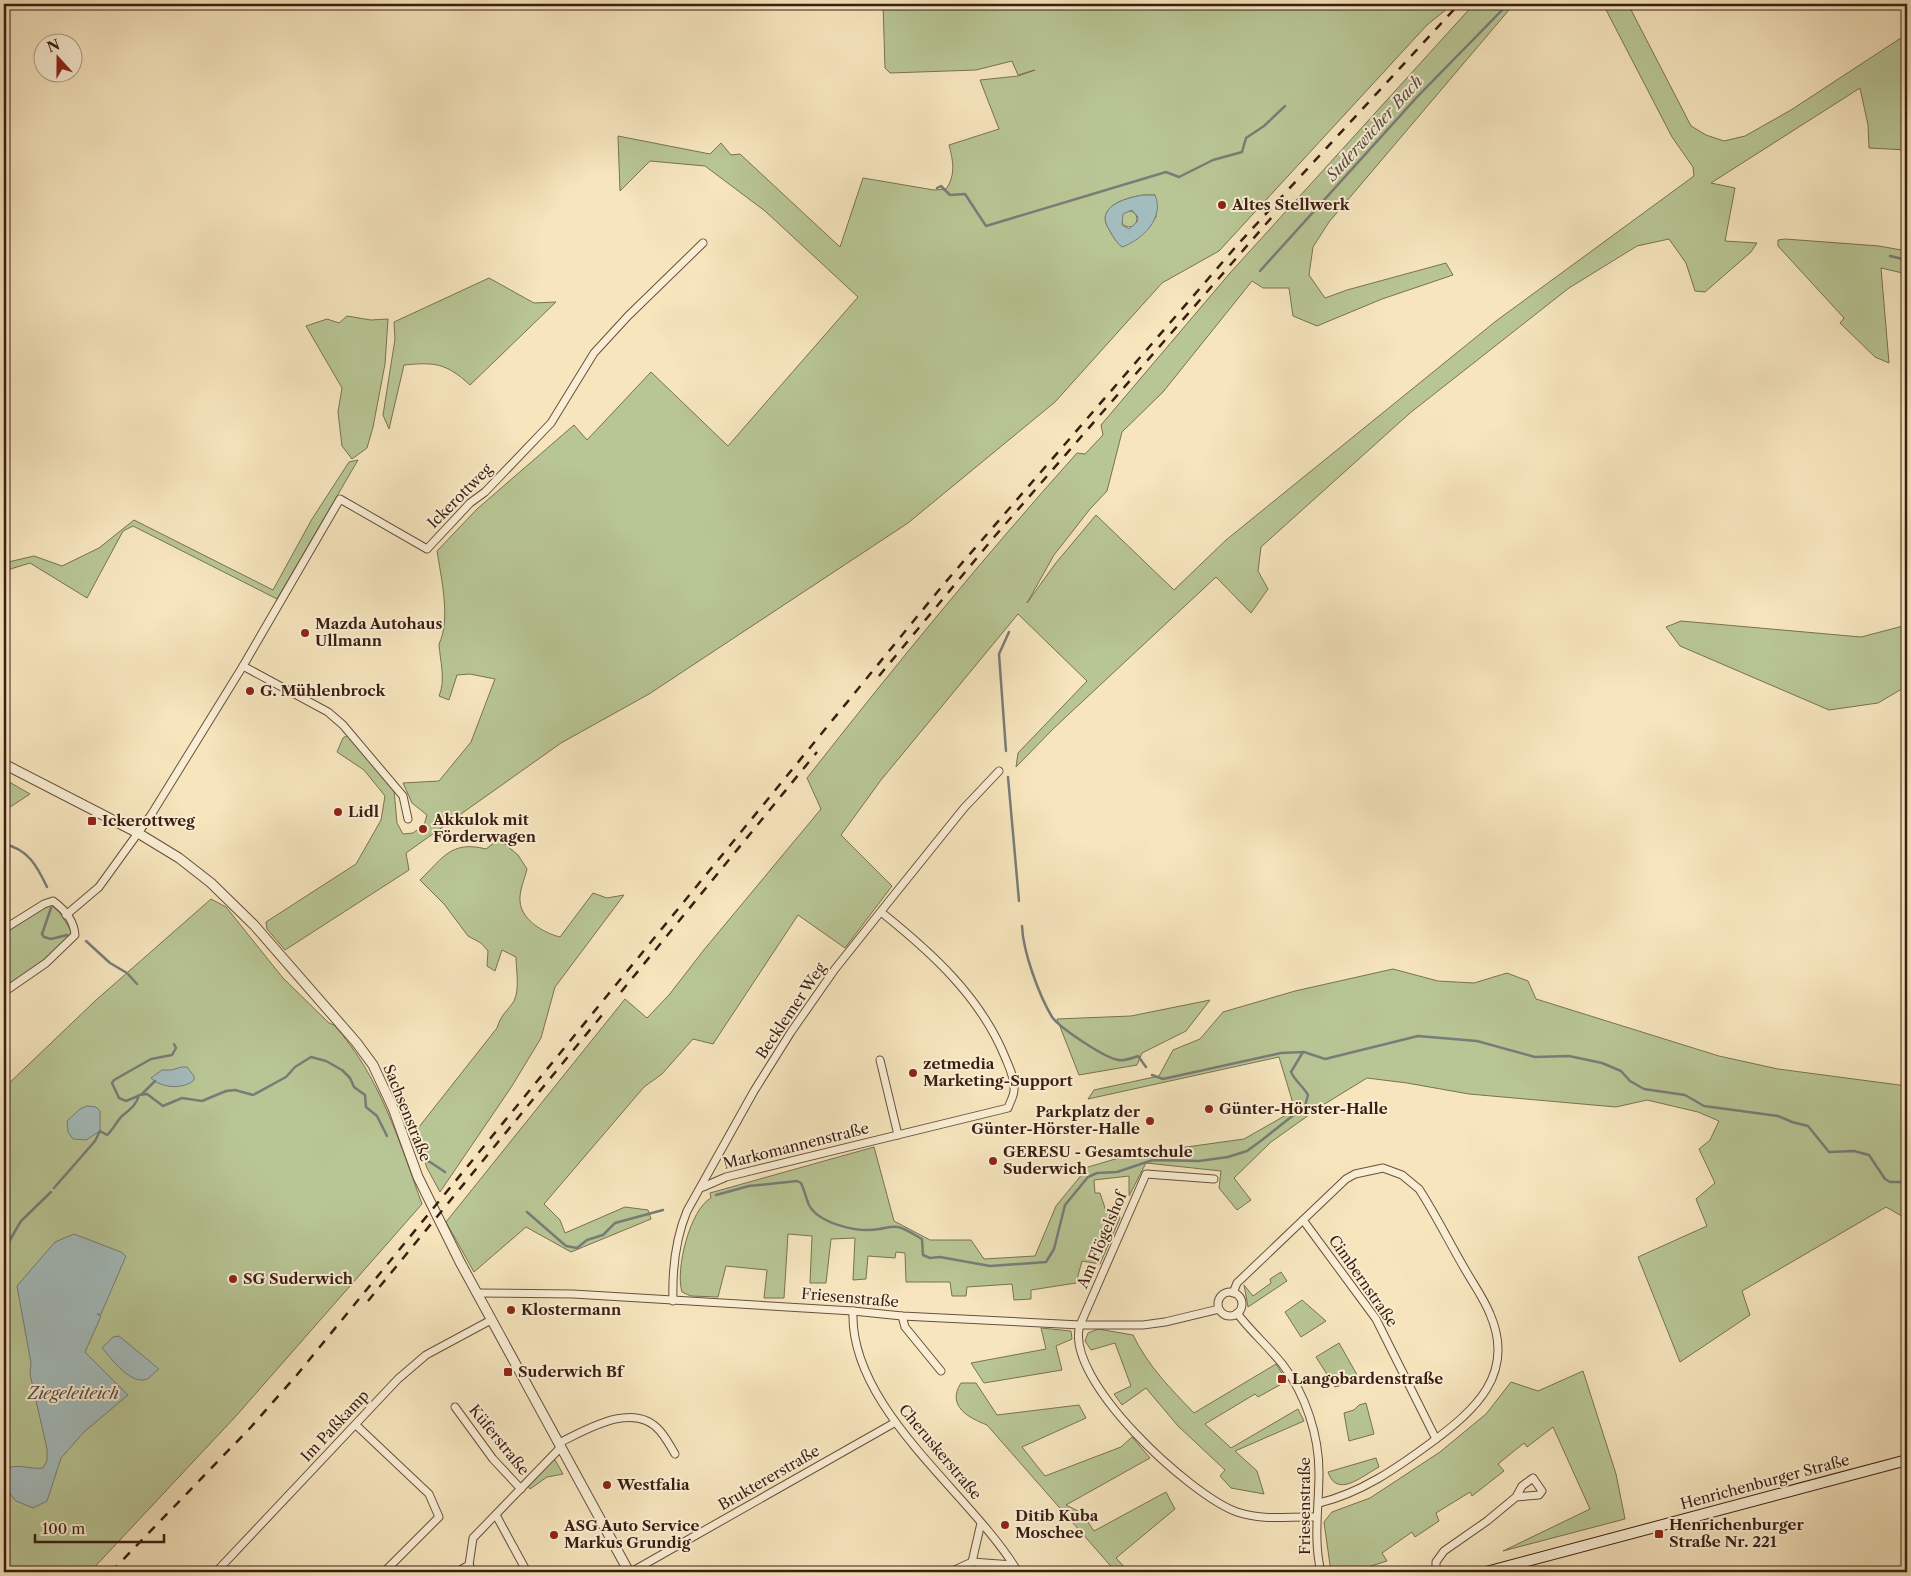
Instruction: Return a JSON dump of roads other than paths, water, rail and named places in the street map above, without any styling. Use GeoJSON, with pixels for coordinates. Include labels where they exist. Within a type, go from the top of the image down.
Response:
{"type":"FeatureCollection","features":[{"type":"Feature","properties":{"kind":"main road","name":"Henrichenburger Straße"},"geometry":{"type":"LineString","coordinates":[[1486,1572],[1907,1460]]}},
{"type":"Feature","properties":{"kind":"street","name":"Ickerottweg"},"geometry":{"type":"LineString","coordinates":[[66,915],[99,887],[138,833],[243,666],[340,500],[427,548],[551,424],[594,353],[628,316],[702,243]]}},
{"type":"Feature","properties":{"kind":"street"},"geometry":{"type":"LineString","coordinates":[[243,666],[328,712],[342,725],[403,796],[408,819]]}},
{"type":"Feature","properties":{"kind":"street","name":"Sachsenstraße"},"geometry":{"type":"LineString","coordinates":[[4,764],[138,833],[179,858],[211,883],[254,925],[356,1042],[373,1065],[393,1108],[418,1177],[477,1293],[630,1572]]}},
{"type":"Feature","properties":{"kind":"street","name":"Becklemer Weg"},"geometry":{"type":"LineString","coordinates":[[673,1301],[672,1276],[678,1231],[687,1211],[754,1091],[790,1032],[835,969],[964,808],[999,771]]}},
{"type":"Feature","properties":{"kind":"street"},"geometry":{"type":"LineString","coordinates":[[4,929],[44,904],[53,901],[74,926],[74,934],[69,942],[39,969],[4,992]]}},
{"type":"Feature","properties":{"kind":"street","name":"Markomannenstraße"},"geometry":{"type":"LineString","coordinates":[[702,1187],[726,1177],[1008,1108],[1014,1090],[1013,1076],[1002,1050],[977,1007],[949,972],[922,945],[881,912]]}},
{"type":"Feature","properties":{"kind":"street"},"geometry":{"type":"LineString","coordinates":[[880,1060],[898,1135]]}},
{"type":"Feature","properties":{"kind":"street"},"geometry":{"type":"LineString","coordinates":[[1233,1293],[1237,1283],[1346,1179],[1371,1170],[1383,1168],[1402,1175],[1419,1189],[1490,1314],[1498,1345],[1496,1365],[1484,1394],[1466,1415],[1402,1464],[1341,1497],[1319,1503]]}},
{"type":"Feature","properties":{"kind":"street","name":"Am Flögelshof"},"geometry":{"type":"LineString","coordinates":[[1080,1325],[1146,1174],[1214,1179]]}},
{"type":"Feature","properties":{"kind":"street","name":"Cimbernstraße"},"geometry":{"type":"LineString","coordinates":[[1303,1220],[1376,1319],[1436,1439]]}},
{"type":"Feature","properties":{"kind":"street","name":"Friesenstraße"},"geometry":{"type":"LineString","coordinates":[[477,1293],[573,1294],[853,1311],[902,1316],[1080,1325],[1143,1325],[1165,1322],[1219,1309]]}},
{"type":"Feature","properties":{"kind":"street"},"geometry":{"type":"LineString","coordinates":[[1233,1293],[1241,1300],[1241,1307],[1238,1313],[1227,1316],[1219,1309],[1219,1302],[1222,1296],[1233,1293]]}},
{"type":"Feature","properties":{"kind":"street","name":"Cheruskerstraße"},"geometry":{"type":"LineString","coordinates":[[853,1311],[852,1332],[867,1372],[894,1423],[981,1523],[1018,1572]]}},
{"type":"Feature","properties":{"kind":"street","name":"Friesenstraße"},"geometry":{"type":"LineString","coordinates":[[1238,1313],[1283,1365],[1303,1401],[1319,1451],[1319,1503],[1316,1517],[1321,1572]]}},
{"type":"Feature","properties":{"kind":"street"},"geometry":{"type":"LineString","coordinates":[[902,1316],[905,1327],[941,1371]]}},
{"type":"Feature","properties":{"kind":"street","name":"Im Paßkamp"},"geometry":{"type":"LineString","coordinates":[[216,1572],[398,1379],[426,1355],[491,1320]]}},
{"type":"Feature","properties":{"kind":"street"},"geometry":{"type":"LineString","coordinates":[[1080,1325],[1078,1332],[1079,1343],[1094,1378],[1106,1398],[1142,1440],[1190,1483],[1217,1502],[1235,1511],[1262,1519],[1316,1517]]}},
{"type":"Feature","properties":{"kind":"street","name":"Küferstraße"},"geometry":{"type":"LineString","coordinates":[[455,1407],[493,1459],[521,1489]]}},
{"type":"Feature","properties":{"kind":"street","name":"Küferstraße"},"geometry":{"type":"LineString","coordinates":[[468,1565],[473,1538],[560,1446],[598,1425],[612,1420],[630,1418],[646,1422],[656,1427],[675,1454]]}},
{"type":"Feature","properties":{"kind":"street","name":"Bruktererstraße"},"geometry":{"type":"LineString","coordinates":[[630,1572],[894,1423]]}},
{"type":"Feature","properties":{"kind":"street"},"geometry":{"type":"LineString","coordinates":[[356,1425],[429,1494],[439,1517],[384,1572]]}},
{"type":"Feature","properties":{"kind":"street"},"geometry":{"type":"LineString","coordinates":[[1436,1572],[1436,1562],[1444,1551],[1487,1522],[1516,1497]]}},
{"type":"Feature","properties":{"kind":"street"},"geometry":{"type":"LineString","coordinates":[[496,1515],[527,1572]]}},
{"type":"Feature","properties":{"kind":"street"},"geometry":{"type":"LineString","coordinates":[[972,1562],[981,1523]]}},
{"type":"Feature","properties":{"kind":"street"},"geometry":{"type":"LineString","coordinates":[[950,1572],[972,1562],[1013,1565]]}},
{"type":"Feature","properties":{"kind":"street"},"geometry":{"type":"LineString","coordinates":[[457,1572],[468,1565],[473,1572]]}},
{"type":"Feature","properties":{"kind":"water"},"geometry":{"type":"Polygon","coordinates":[[[1143,195],[1155,195],[1157,212],[1154,220],[1144,234],[1122,247],[1111,233],[1105,216],[1113,205],[1120,201],[1143,195]],[[1132,210],[1123,214],[1122,225],[1129,229],[1137,222],[1138,217],[1132,210]]]}},
{"type":"Feature","properties":{"kind":"water"},"geometry":{"type":"Polygon","coordinates":[[[187,1067],[194,1076],[194,1080],[184,1085],[166,1086],[151,1078],[162,1070],[187,1067]]]}},
{"type":"Feature","properties":{"kind":"water"},"geometry":{"type":"Polygon","coordinates":[[[87,1106],[96,1107],[100,1111],[100,1131],[86,1140],[73,1139],[68,1132],[67,1121],[80,1109],[87,1106]]]}},
{"type":"Feature","properties":{"kind":"water","name":"Ziegeleiteich"},"geometry":{"type":"Polygon","coordinates":[[[74,1234],[121,1252],[126,1256],[101,1314],[97,1314],[101,1316],[85,1352],[128,1395],[84,1432],[61,1458],[47,1501],[33,1508],[16,1501],[4,1487],[4,1470],[18,1466],[43,1468],[47,1461],[47,1449],[30,1374],[31,1363],[17,1286],[55,1242],[74,1234]]]}},
{"type":"Feature","properties":{"kind":"water"},"geometry":{"type":"Polygon","coordinates":[[[119,1336],[159,1369],[147,1379],[134,1379],[128,1375],[102,1348],[113,1337],[119,1336]]]}},
{"type":"Feature","properties":{"kind":"waterway","name":"Suderwicher Bach"},"geometry":{"type":"LineString","coordinates":[[1260,271],[1417,97],[1508,4]]}},
{"type":"Feature","properties":{"kind":"waterway"},"geometry":{"type":"LineString","coordinates":[[937,188],[941,186],[950,195],[965,194],[986,226],[1166,172],[1179,177],[1213,160],[1242,152],[1246,138],[1264,126],[1285,106]]}},
{"type":"Feature","properties":{"kind":"waterway"},"geometry":{"type":"LineString","coordinates":[[1890,256],[1907,260]]}},
{"type":"Feature","properties":{"kind":"waterway","name":"Suderwicher Bach"},"geometry":{"type":"LineString","coordinates":[[1006,751],[999,654],[1009,632]]}},
{"type":"Feature","properties":{"kind":"waterway","name":"Suderwicher Bach"},"geometry":{"type":"LineString","coordinates":[[1008,777],[1019,901]]}},
{"type":"Feature","properties":{"kind":"waterway"},"geometry":{"type":"LineString","coordinates":[[4,844],[26,854],[35,865],[47,887]]}},
{"type":"Feature","properties":{"kind":"waterway"},"geometry":{"type":"LineString","coordinates":[[51,908],[42,934],[44,937],[51,939],[67,935]]}},
{"type":"Feature","properties":{"kind":"waterway","name":"Suderwicher Bach"},"geometry":{"type":"LineString","coordinates":[[1022,926],[1025,948],[1032,973],[1052,1017],[1073,1035],[1094,1049],[1121,1060],[1138,1056],[1146,1067]]}},
{"type":"Feature","properties":{"kind":"waterway"},"geometry":{"type":"LineString","coordinates":[[86,941],[110,963],[127,973],[137,984]]}},
{"type":"Feature","properties":{"kind":"waterway","name":"Suderwicher Bach"},"geometry":{"type":"LineString","coordinates":[[1152,1075],[1163,1079],[1281,1053],[1304,1052],[1325,1059],[1418,1036],[1477,1041],[1535,1057],[1569,1056],[1602,1063],[1621,1071],[1630,1081],[1644,1089],[1685,1095],[1704,1106],[1778,1116],[1808,1126],[1829,1152],[1854,1151],[1869,1155],[1885,1179],[1890,1182],[1907,1182]]}},
{"type":"Feature","properties":{"kind":"waterway"},"geometry":{"type":"LineString","coordinates":[[138,1096],[126,1101],[119,1098],[112,1083],[114,1080],[151,1059],[172,1055],[176,1048],[174,1044]]}},
{"type":"Feature","properties":{"kind":"waterway","name":"Suderwicher Bach"},"geometry":{"type":"LineString","coordinates":[[716,1195],[749,1186],[797,1181],[801,1183],[809,1205],[821,1217],[840,1226],[861,1230],[901,1228],[922,1239],[923,1255],[930,1258],[940,1257],[990,1266],[1046,1262],[1054,1249],[1065,1205],[1088,1177],[1097,1173],[1117,1172],[1153,1160],[1199,1161],[1228,1157],[1247,1151],[1305,1106],[1308,1095],[1291,1072],[1303,1052]]}},
{"type":"Feature","properties":{"kind":"waterway"},"geometry":{"type":"LineString","coordinates":[[54,1188],[95,1141],[100,1131],[107,1135],[120,1118],[134,1105],[139,1095],[147,1094],[163,1106],[182,1098],[202,1101],[226,1091],[235,1090],[253,1095],[286,1077],[295,1067],[311,1057],[326,1061],[342,1070],[350,1078],[354,1087],[365,1095],[366,1107],[377,1116],[387,1136]]}},
{"type":"Feature","properties":{"kind":"waterway"},"geometry":{"type":"LineString","coordinates":[[142,1094],[155,1081]]}},
{"type":"Feature","properties":{"kind":"waterway"},"geometry":{"type":"LineString","coordinates":[[421,1159],[430,1162],[445,1172]]}},
{"type":"Feature","properties":{"kind":"waterway","name":"Suderwicher Bach"},"geometry":{"type":"LineString","coordinates":[[4,1250],[21,1221],[51,1192]]}},
{"type":"Feature","properties":{"kind":"waterway","name":"Suderwicher Bach"},"geometry":{"type":"LineString","coordinates":[[527,1212],[566,1246],[577,1248],[587,1240],[603,1235],[615,1223],[663,1210]]}},
{"type":"Feature","properties":{"kind":"railway"},"geometry":{"type":"LineString","coordinates":[[111,1572],[251,1427],[296,1376],[943,585],[1240,242],[1459,4]]}},
{"type":"Feature","properties":{"kind":"railway"},"geometry":{"type":"LineString","coordinates":[[879,676],[995,536],[1272,217]]}},
{"type":"Feature","properties":{"kind":"railway"},"geometry":{"type":"LineString","coordinates":[[621,992],[817,752]]}},
{"type":"Feature","properties":{"kind":"railway"},"geometry":{"type":"LineString","coordinates":[[368,1301],[607,1009]]}},
{"type":"Feature","properties":{"kind":"place","name":"Altes Stellwerk"},"geometry":{"type":"Point","coordinates":[1222,205]}},
{"type":"Feature","properties":{"kind":"place","name":"Mazda Autohaus Ullmann"},"geometry":{"type":"Point","coordinates":[305,633]}},
{"type":"Feature","properties":{"kind":"place","name":"G. Mühlenbrock"},"geometry":{"type":"Point","coordinates":[250,691]}},
{"type":"Feature","properties":{"kind":"place","name":"Lidl"},"geometry":{"type":"Point","coordinates":[338,812]}},
{"type":"Feature","properties":{"kind":"place","name":"Ickerottweg"},"geometry":{"type":"Point","coordinates":[92,821]}},
{"type":"Feature","properties":{"kind":"place","name":"Akkulok mit Förderwagen"},"geometry":{"type":"Point","coordinates":[423,829]}},
{"type":"Feature","properties":{"kind":"place","name":"zetmedia Marketing-Support"},"geometry":{"type":"Point","coordinates":[913,1073]}},
{"type":"Feature","properties":{"kind":"place","name":"Günter-Hörster-Halle"},"geometry":{"type":"Point","coordinates":[1209,1109]}},
{"type":"Feature","properties":{"kind":"place","name":"Parkplatz der Günter-Hörster-Halle"},"geometry":{"type":"Point","coordinates":[1150,1121]}},
{"type":"Feature","properties":{"kind":"place","name":"GERESU - Gesamtschule Suderwich"},"geometry":{"type":"Point","coordinates":[993,1161]}},
{"type":"Feature","properties":{"kind":"place","name":"SG Suderwich"},"geometry":{"type":"Point","coordinates":[233,1279]}},
{"type":"Feature","properties":{"kind":"place","name":"Klostermann"},"geometry":{"type":"Point","coordinates":[511,1310]}},
{"type":"Feature","properties":{"kind":"place","name":"Suderwich Bf"},"geometry":{"type":"Point","coordinates":[508,1372]}},
{"type":"Feature","properties":{"kind":"place","name":"Langobardenstraße"},"geometry":{"type":"Point","coordinates":[1282,1379]}},
{"type":"Feature","properties":{"kind":"place","name":"Westfalia"},"geometry":{"type":"Point","coordinates":[607,1485]}},
{"type":"Feature","properties":{"kind":"place","name":"Ditib Kuba Moschee"},"geometry":{"type":"Point","coordinates":[1005,1525]}},
{"type":"Feature","properties":{"kind":"place","name":"Henrichenburger Straße Nr. 221"},"geometry":{"type":"Point","coordinates":[1659,1534]}},
{"type":"Feature","properties":{"kind":"place","name":"ASG Auto Service Markus Grundig"},"geometry":{"type":"Point","coordinates":[554,1535]}}]}
